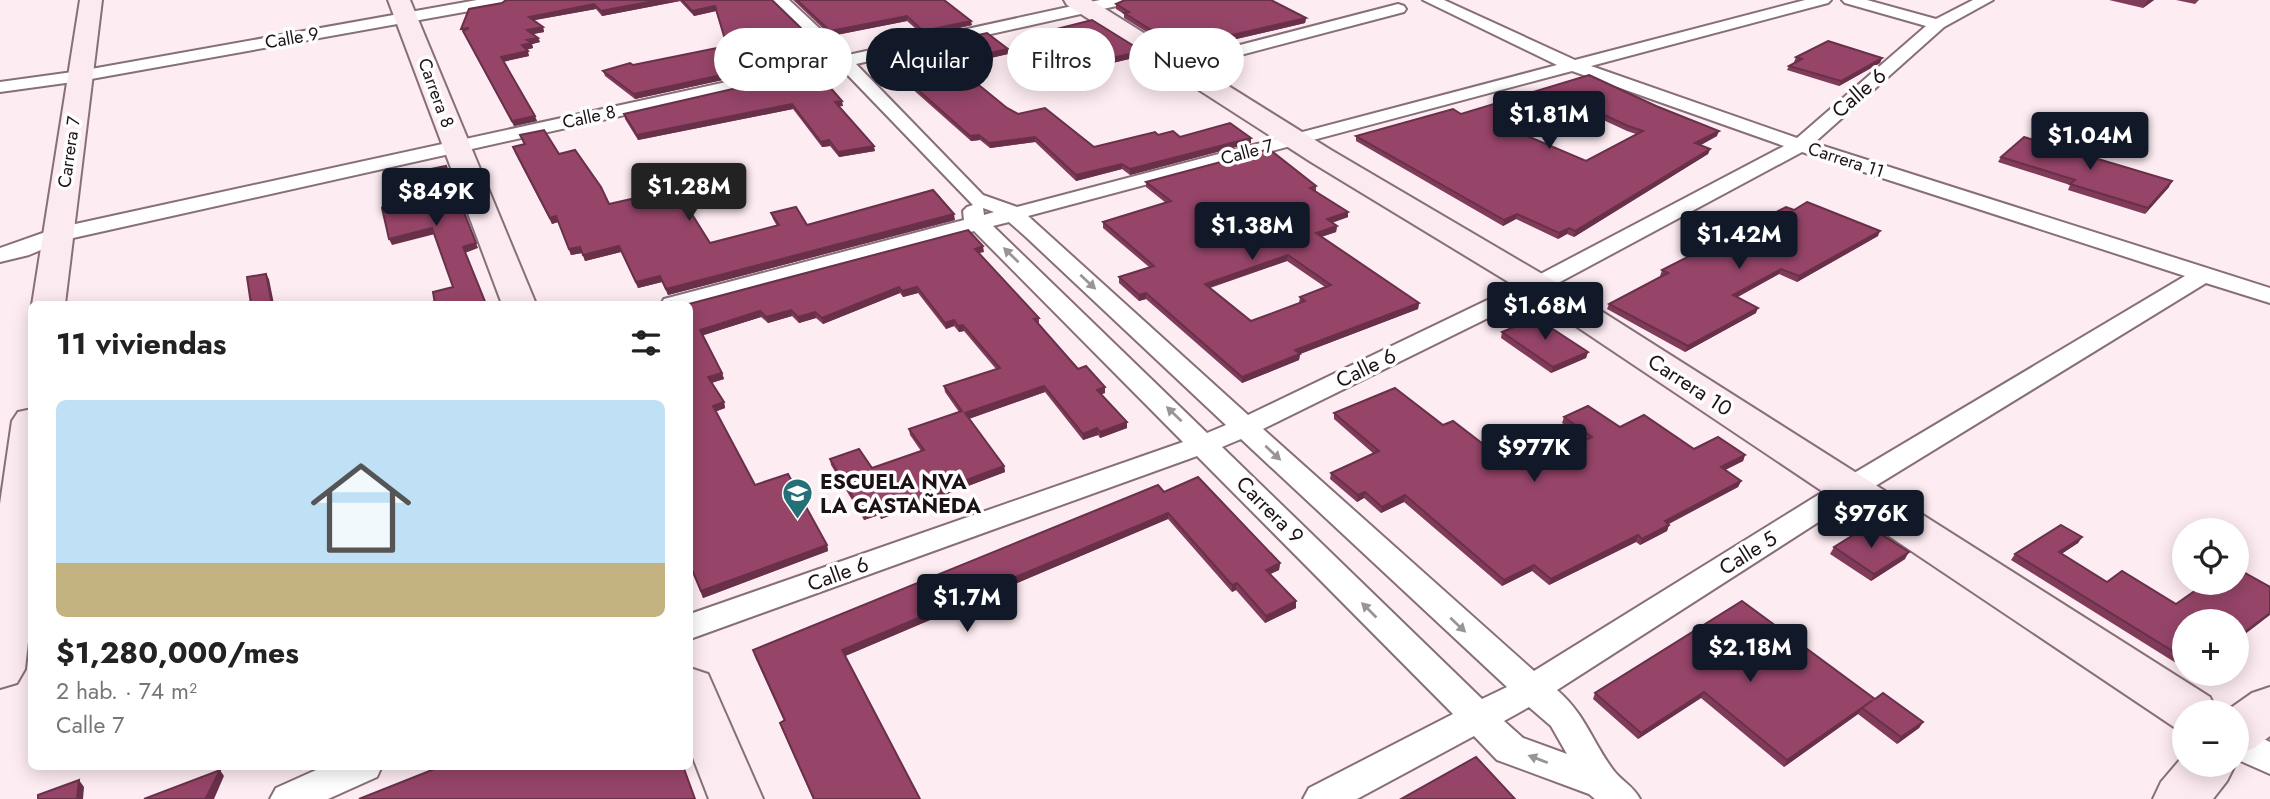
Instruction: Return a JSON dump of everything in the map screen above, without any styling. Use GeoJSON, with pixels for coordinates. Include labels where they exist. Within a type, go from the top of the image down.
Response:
{"type":"FeatureCollection","features":[{"type":"Feature","properties":{"kind":"street","name":"Carrera 7"},"geometry":{"type":"LineString","coordinates":[[47,301],[91,0]]}},
{"type":"Feature","properties":{"kind":"street","name":"Calle 9"},"geometry":{"type":"LineString","coordinates":[[0,87],[80,76],[403,8],[503,0]]}},
{"type":"Feature","properties":{"kind":"street","name":"Carrera 9"},"geometry":{"type":"LineString","coordinates":[[780,0],[809,28]]}},
{"type":"Feature","properties":{"kind":"street","name":"Carrera 11"},"geometry":{"type":"LineString","coordinates":[[1431,0],[1573,66],[1800,145],[2270,296]]}},
{"type":"Feature","properties":{"kind":"street","name":"Calle 7"},"geometry":{"type":"LineString","coordinates":[[1014,214],[1822,0]]}},
{"type":"Feature","properties":{"kind":"street"},"geometry":{"type":"LineString","coordinates":[[1850,0],[1938,24]]}},
{"type":"Feature","properties":{"kind":"street","name":"Calle 6"},"geometry":{"type":"LineString","coordinates":[[693,626],[1245,427],[1537,285],[1800,145],[1938,24],[1985,0]]}},
{"type":"Feature","properties":{"kind":"street","name":"Calle 8"},"geometry":{"type":"LineString","coordinates":[[852,59],[1095,2]]}},
{"type":"Feature","properties":{"kind":"street","name":"Carrera 10"},"geometry":{"type":"LineString","coordinates":[[1095,2],[1130,28]]}},
{"type":"Feature","properties":{"kind":"street","name":"Carrera 8"},"geometry":{"type":"LineString","coordinates":[[403,8],[518,301]]}},
{"type":"Feature","properties":{"kind":"street"},"geometry":{"type":"LineString","coordinates":[[1244,49],[1398,9]]}},
{"type":"Feature","properties":{"kind":"street","name":"Carrera 9"},"geometry":{"type":"LineString","coordinates":[[852,70],[978,211],[1204,444],[1510,749],[1611,791]]}},
{"type":"Feature","properties":{"kind":"street","name":"Calle 9"},"geometry":{"type":"LineString","coordinates":[[0,96],[51,87],[80,76]]}},
{"type":"Feature","properties":{"kind":"street","name":"Calle 8"},"geometry":{"type":"LineString","coordinates":[[0,255],[21,250],[57,235],[714,89]]}},
{"type":"Feature","properties":{"kind":"street","name":"Carrera 10"},"geometry":{"type":"LineString","coordinates":[[1219,91],[1295,140],[1537,285],[2174,700]]}},
{"type":"Feature","properties":{"kind":"street","name":"Carrera 9"},"geometry":{"type":"LineString","coordinates":[[978,211],[1008,210],[1014,214],[1466,632],[1563,716],[1611,791]]}},
{"type":"Feature","properties":{"kind":"street"},"geometry":{"type":"LineString","coordinates":[[682,301],[978,211]]}},
{"type":"Feature","properties":{"kind":"street","name":"Calle 8"},"geometry":{"type":"LineString","coordinates":[[0,241],[25,235],[57,235]]}},
{"type":"Feature","properties":{"kind":"street","name":"Calle 5"},"geometry":{"type":"LineString","coordinates":[[1322,799],[1532,689],[1849,489],[2204,274]]}},
{"type":"Feature","properties":{"kind":"street"},"geometry":{"type":"LineString","coordinates":[[0,669],[18,478],[28,437]]}},
{"type":"Feature","properties":{"kind":"street"},"geometry":{"type":"LineString","coordinates":[[693,695],[736,799]]}},
{"type":"Feature","properties":{"kind":"street"},"geometry":{"type":"LineString","coordinates":[[2249,723],[2270,708]]}},
{"type":"Feature","properties":{"kind":"street"},"geometry":{"type":"LineString","coordinates":[[2249,748],[2270,759]]}},
{"type":"Feature","properties":{"kind":"street"},"geometry":{"type":"LineString","coordinates":[[289,799],[355,770]]}},
{"type":"Feature","properties":{"kind":"street"},"geometry":{"type":"LineString","coordinates":[[2180,799],[2198,777]]}},
{"type":"Feature","properties":{"kind":"building"},"geometry":{"type":"Polygon","coordinates":[[[506,0],[659,0],[601,11],[594,4],[529,17],[543,27],[527,30],[538,38],[527,40],[532,43],[522,45],[528,51],[501,57],[535,116],[512,121],[463,31],[469,28],[461,29],[469,9],[506,0]]]}},
{"type":"Feature","properties":{"kind":"building"},"geometry":{"type":"Polygon","coordinates":[[[682,0],[772,0],[801,28],[722,28],[715,6],[692,11],[682,0]]]}},
{"type":"Feature","properties":{"kind":"building"},"geometry":{"type":"Polygon","coordinates":[[[797,0],[944,0],[971,21],[937,28],[920,28],[907,16],[845,28],[827,28],[797,0]]]}},
{"type":"Feature","properties":{"kind":"building"},"geometry":{"type":"Polygon","coordinates":[[[1125,0],[1271,0],[1306,18],[1244,32],[1244,28],[1148,28],[1124,13],[1129,12],[1116,4],[1125,0]]]}},
{"type":"Feature","properties":{"kind":"building"},"geometry":{"type":"Polygon","coordinates":[[[1092,20],[1105,28],[1061,28],[1092,20]]]}},
{"type":"Feature","properties":{"kind":"building"},"geometry":{"type":"Polygon","coordinates":[[[1115,34],[1129,43],[1129,54],[1115,57],[1115,34]]]}},
{"type":"Feature","properties":{"kind":"building"},"geometry":{"type":"Polygon","coordinates":[[[993,38],[1007,48],[993,52],[993,38]]]}},
{"type":"Feature","properties":{"kind":"building"},"geometry":{"type":"Polygon","coordinates":[[[1828,41],[1882,58],[1841,81],[1789,66],[1802,59],[1796,57],[1828,41]]]}},
{"type":"Feature","properties":{"kind":"building"},"geometry":{"type":"Polygon","coordinates":[[[714,49],[714,77],[634,94],[603,71],[630,63],[633,65],[714,49]]]}},
{"type":"Feature","properties":{"kind":"building"},"geometry":{"type":"Polygon","coordinates":[[[1589,75],[1719,131],[1695,143],[1710,149],[1575,231],[1569,228],[1559,233],[1517,214],[1504,220],[1356,136],[1453,109],[1461,114],[1589,75]],[[1574,101],[1514,122],[1528,129],[1518,132],[1586,161],[1643,131],[1574,101]]]}},
{"type":"Feature","properties":{"kind":"building"},"geometry":{"type":"Polygon","coordinates":[[[724,91],[833,91],[842,101],[835,102],[874,146],[838,152],[829,140],[821,142],[792,104],[637,135],[624,114],[724,91]]]}},
{"type":"Feature","properties":{"kind":"building"},"geometry":{"type":"Polygon","coordinates":[[[919,91],[986,91],[1018,114],[1045,108],[1094,147],[1155,132],[1158,135],[1173,131],[1180,137],[1230,123],[1251,138],[1130,169],[1122,164],[1076,175],[1035,137],[989,143],[979,135],[970,136],[919,91]]]}},
{"type":"Feature","properties":{"kind":"building"},"geometry":{"type":"Polygon","coordinates":[[[544,130],[559,154],[575,150],[601,187],[609,204],[676,189],[710,243],[779,225],[771,213],[796,207],[807,225],[933,190],[954,214],[666,289],[660,276],[636,282],[619,246],[583,255],[580,247],[569,249],[556,216],[550,218],[513,147],[525,144],[520,135],[544,130]]]}},
{"type":"Feature","properties":{"kind":"building"},"geometry":{"type":"Polygon","coordinates":[[[2024,137],[2172,181],[2148,208],[2070,184],[2075,180],[2001,157],[2024,137]]]}},
{"type":"Feature","properties":{"kind":"building"},"geometry":{"type":"Polygon","coordinates":[[[1269,149],[1316,186],[1310,188],[1348,212],[1327,219],[1337,226],[1316,233],[1419,303],[1295,350],[1300,354],[1242,377],[1146,293],[1139,295],[1119,277],[1154,266],[1103,222],[1171,201],[1146,182],[1269,149]],[[1288,255],[1205,284],[1251,321],[1305,301],[1300,297],[1331,285],[1288,255]]]}},
{"type":"Feature","properties":{"kind":"building"},"geometry":{"type":"Polygon","coordinates":[[[446,166],[476,243],[463,247],[485,301],[434,301],[433,292],[453,287],[432,228],[389,239],[382,208],[402,175],[446,166]]]}},
{"type":"Feature","properties":{"kind":"building"},"geometry":{"type":"Polygon","coordinates":[[[1807,202],[1880,231],[1799,276],[1781,269],[1733,295],[1758,308],[1688,346],[1609,304],[1668,273],[1662,270],[1786,207],[1794,210],[1807,202]]]}},
{"type":"Feature","properties":{"kind":"building"},"geometry":{"type":"Polygon","coordinates":[[[968,230],[983,246],[975,249],[1039,318],[1034,319],[1078,369],[1086,366],[1105,387],[1097,390],[1127,422],[1100,432],[1097,428],[1083,434],[1044,386],[965,413],[1004,466],[880,512],[878,509],[863,514],[830,459],[859,449],[872,468],[924,450],[909,429],[962,411],[944,386],[1000,368],[963,325],[958,326],[954,320],[945,323],[917,287],[902,291],[899,287],[822,318],[815,312],[798,317],[791,310],[766,317],[760,311],[700,330],[722,373],[708,377],[724,402],[713,406],[755,485],[788,474],[827,545],[701,591],[693,572],[693,303],[968,230]]]}},
{"type":"Feature","properties":{"kind":"building"},"geometry":{"type":"Polygon","coordinates":[[[266,274],[271,301],[251,301],[247,277],[266,274]]]}},
{"type":"Feature","properties":{"kind":"building"},"geometry":{"type":"Polygon","coordinates":[[[1536,318],[1588,352],[1553,367],[1502,332],[1536,318]]]}},
{"type":"Feature","properties":{"kind":"building"},"geometry":{"type":"Polygon","coordinates":[[[1395,388],[1443,425],[1453,421],[1513,467],[1534,457],[1540,462],[1592,437],[1564,417],[1588,406],[1620,427],[1644,415],[1694,449],[1718,437],[1745,455],[1721,467],[1741,481],[1665,521],[1669,525],[1642,539],[1638,535],[1551,579],[1534,565],[1504,580],[1405,495],[1382,507],[1365,492],[1358,495],[1331,473],[1379,451],[1334,413],[1395,388]]]}},
{"type":"Feature","properties":{"kind":"building"},"geometry":{"type":"Polygon","coordinates":[[[1198,477],[1280,563],[1266,570],[1296,601],[1266,616],[1237,583],[1232,585],[1168,513],[842,650],[920,799],[814,799],[780,723],[785,720],[753,650],[1158,485],[1164,492],[1198,477]]]}},
{"type":"Feature","properties":{"kind":"building"},"geometry":{"type":"Polygon","coordinates":[[[2061,525],[2082,537],[2059,552],[2107,582],[2122,571],[2176,604],[2189,595],[2249,595],[2249,575],[2270,587],[2270,613],[2249,629],[2249,609],[2172,609],[2172,651],[2015,554],[2061,525]]]}},
{"type":"Feature","properties":{"kind":"building"},"geometry":{"type":"Polygon","coordinates":[[[1868,526],[1909,552],[1874,574],[1834,547],[1868,526]]]}},
{"type":"Feature","properties":{"kind":"building"},"geometry":{"type":"Polygon","coordinates":[[[1742,601],[1875,699],[1883,693],[1923,722],[1901,737],[1862,708],[1873,700],[1787,760],[1704,692],[1641,733],[1595,693],[1742,601]]]}},
{"type":"Feature","properties":{"kind":"building"},"geometry":{"type":"Polygon","coordinates":[[[1476,757],[1515,799],[1401,799],[1476,757]]]}},
{"type":"Feature","properties":{"kind":"building"},"geometry":{"type":"Polygon","coordinates":[[[220,770],[204,799],[144,799],[220,770]]]}},
{"type":"Feature","properties":{"kind":"building"},"geometry":{"type":"Polygon","coordinates":[[[432,770],[684,770],[695,799],[359,799],[432,770]]]}},
{"type":"Feature","properties":{"kind":"building"},"geometry":{"type":"Polygon","coordinates":[[[79,780],[77,799],[38,799],[38,795],[79,780]]]}},
{"type":"Feature","properties":{"kind":"place","name":"ESCUELA NVA LA CASTAÑEDA"},"geometry":{"type":"Point","coordinates":[797,521]}}]}
